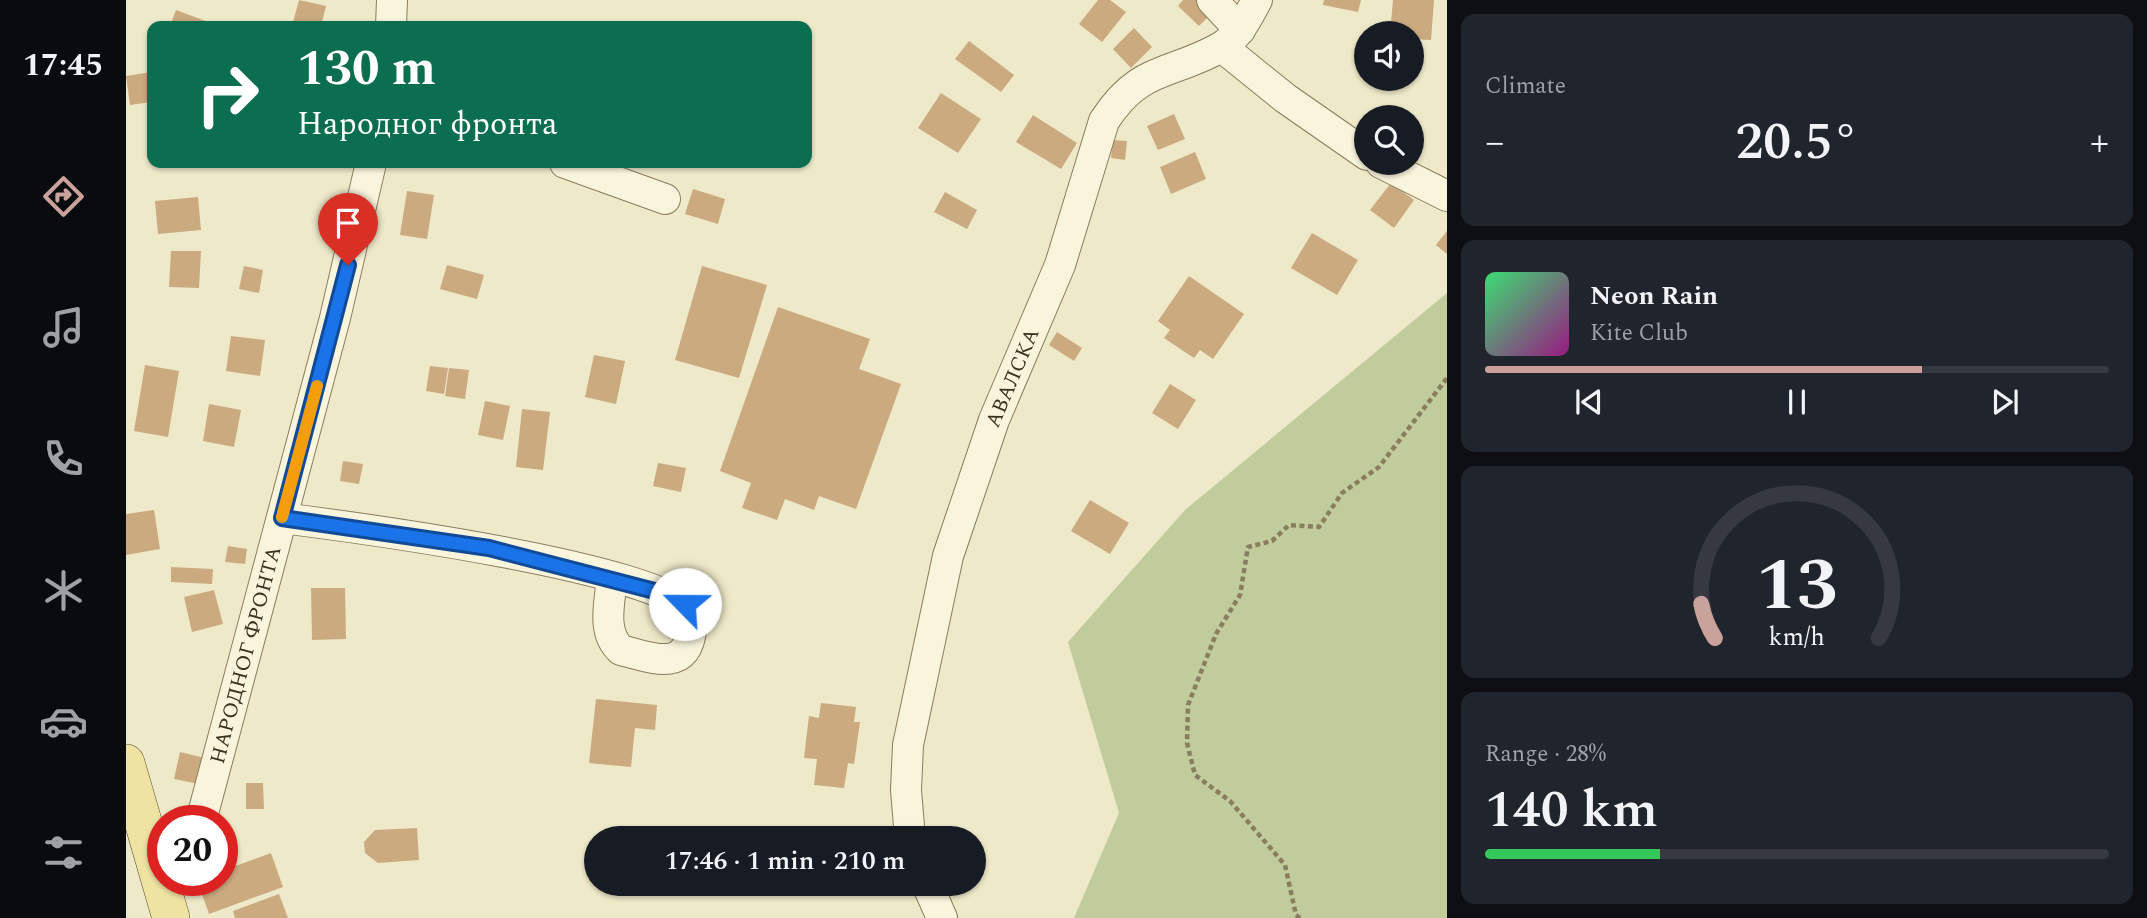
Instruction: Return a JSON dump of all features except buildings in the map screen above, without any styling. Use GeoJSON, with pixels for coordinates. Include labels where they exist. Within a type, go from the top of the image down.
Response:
{"type":"FeatureCollection","features":[{"type":"Feature","properties":{"kind":"main road"},"geometry":{"type":"LineString","coordinates":[[126,763],[132,806],[147,835]]}},
{"type":"Feature","properties":{"kind":"main road"},"geometry":{"type":"LineString","coordinates":[[166,896],[170,918]]}},
{"type":"Feature","properties":{"kind":"street"},"geometry":{"type":"LineString","coordinates":[[391,21],[392,0]]}},
{"type":"Feature","properties":{"kind":"street"},"geometry":{"type":"LineString","coordinates":[[1212,0],[1231,38],[1285,99],[1354,146]]}},
{"type":"Feature","properties":{"kind":"street"},"geometry":{"type":"LineString","coordinates":[[1231,38],[1257,0]]}},
{"type":"Feature","properties":{"kind":"street","name":"АВАЛСКА"},"geometry":{"type":"LineString","coordinates":[[909,826],[906,790],[908,745],[948,555],[993,420],[1060,265],[1096,142],[1116,102],[1147,76],[1231,38]]}},
{"type":"Feature","properties":{"kind":"street","name":"НАРОДНОГ ФРОНТА"},"geometry":{"type":"LineString","coordinates":[[205,805],[335,318],[370,168]]}},
{"type":"Feature","properties":{"kind":"street"},"geometry":{"type":"LineString","coordinates":[[579,168],[665,199]]}},
{"type":"Feature","properties":{"kind":"street"},"geometry":{"type":"LineString","coordinates":[[1405,175],[1447,196]]}},
{"type":"Feature","properties":{"kind":"street"},"geometry":{"type":"LineString","coordinates":[[282,518],[489,548],[612,578]]}},
{"type":"Feature","properties":{"kind":"street"},"geometry":{"type":"LineString","coordinates":[[932,896],[942,918]]}},
{"type":"Feature","properties":{"kind":"path"},"geometry":{"type":"LineString","coordinates":[[1300,918],[1296,915],[1285,865],[1230,801],[1195,775],[1187,743],[1188,705],[1216,634],[1240,595],[1248,547],[1272,541],[1289,525],[1319,527],[1342,493],[1379,467],[1447,378]]}},
{"type":"Feature","properties":{"kind":"green space"},"geometry":{"type":"Polygon","coordinates":[[[1447,293],[1447,918],[1074,918],[1119,813],[1068,642],[1185,510],[1447,293]]]}},
{"type":"Feature","properties":{"kind":"slow traffic"},"geometry":{"type":"LineString","coordinates":[[282,517],[317,386]]}},
{"type":"Feature","properties":{"kind":"route"},"geometry":{"type":"LineString","coordinates":[[348,265],[282,518],[489,548],[612,578],[670,595],[685,604]]}}]}
